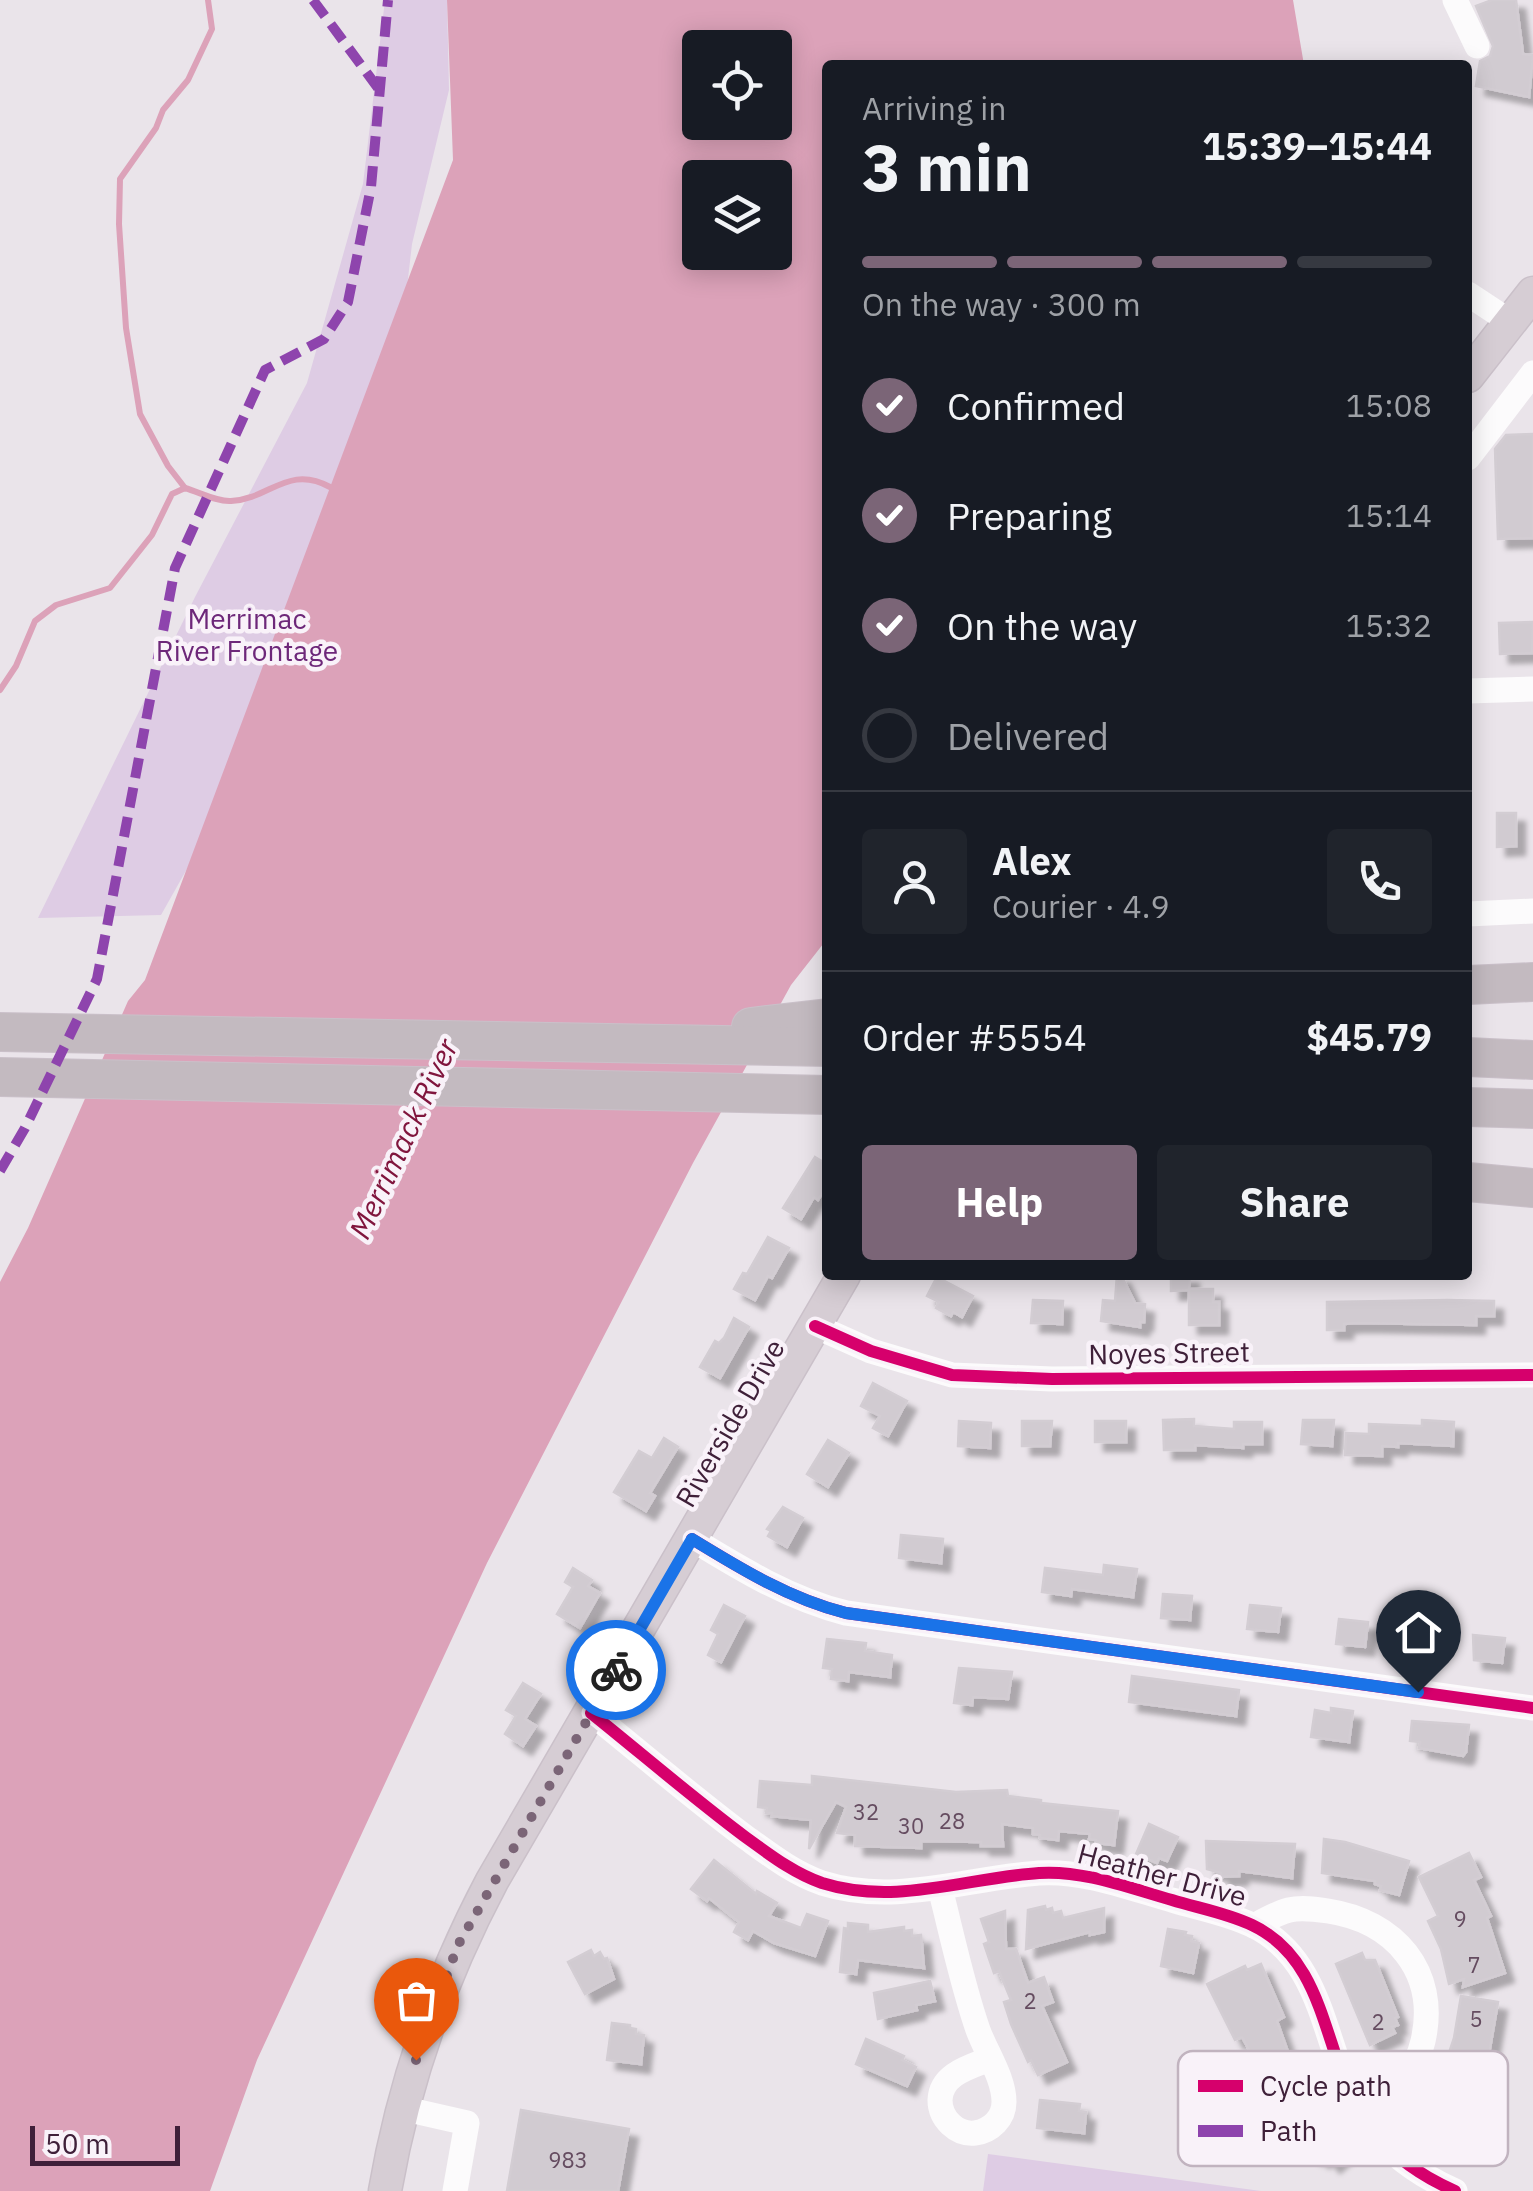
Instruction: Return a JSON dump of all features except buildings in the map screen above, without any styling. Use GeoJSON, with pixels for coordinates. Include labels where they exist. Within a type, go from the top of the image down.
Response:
{"type":"FeatureCollection","features":[{"type":"Feature","properties":{"kind":"highway"},"geometry":{"type":"LineString","coordinates":[[1472,985],[1533,982]]}},
{"type":"Feature","properties":{"kind":"highway"},"geometry":{"type":"LineString","coordinates":[[654,1042],[822,1019]]}},
{"type":"Feature","properties":{"kind":"highway"},"geometry":{"type":"LineString","coordinates":[[0,1032],[822,1047]]}},
{"type":"Feature","properties":{"kind":"highway"},"geometry":{"type":"LineString","coordinates":[[1472,1057],[1533,1060]]}},
{"type":"Feature","properties":{"kind":"highway"},"geometry":{"type":"LineString","coordinates":[[0,1077],[822,1095]]}},
{"type":"Feature","properties":{"kind":"highway"},"geometry":{"type":"LineString","coordinates":[[1472,1107],[1533,1109]]}},
{"type":"Feature","properties":{"kind":"highway"},"geometry":{"type":"LineString","coordinates":[[1472,1182],[1533,1188]]}},
{"type":"Feature","properties":{"kind":"main road"},"geometry":{"type":"LineString","coordinates":[[1472,371],[1523,312]]}},
{"type":"Feature","properties":{"kind":"main road","name":"Riverside Drive"},"geometry":{"type":"LineString","coordinates":[[384,2191],[401,2108],[458,1945],[841,1280]]}},
{"type":"Feature","properties":{"kind":"street"},"geometry":{"type":"LineString","coordinates":[[1455,0],[1477,46]]}},
{"type":"Feature","properties":{"kind":"street"},"geometry":{"type":"LineString","coordinates":[[1472,295],[1523,312]]}},
{"type":"Feature","properties":{"kind":"street"},"geometry":{"type":"LineString","coordinates":[[1472,453],[1533,373]]}},
{"type":"Feature","properties":{"kind":"street"},"geometry":{"type":"LineString","coordinates":[[1472,690],[1533,689]]}},
{"type":"Feature","properties":{"kind":"street"},"geometry":{"type":"LineString","coordinates":[[1472,914],[1533,911]]}},
{"type":"Feature","properties":{"kind":"street","name":"Noyes Street"},"geometry":{"type":"LineString","coordinates":[[815,1326],[871,1352],[952,1375],[1052,1379],[1533,1375]]}},
{"type":"Feature","properties":{"kind":"street"},"geometry":{"type":"LineString","coordinates":[[692,1539],[814,1605],[846,1613],[1533,1708]]}},
{"type":"Feature","properties":{"kind":"street","name":"Heather Drive"},"geometry":{"type":"LineString","coordinates":[[591,1713],[725,1822],[796,1872],[822,1883],[880,1892],[1061,1873],[1111,1883],[1254,1926],[1277,1941],[1308,1979],[1334,2051]]}},
{"type":"Feature","properties":{"kind":"street"},"geometry":{"type":"LineString","coordinates":[[940,1888],[973,2014],[990,2059]]}},
{"type":"Feature","properties":{"kind":"street"},"geometry":{"type":"LineString","coordinates":[[1254,1926],[1292,1909],[1344,1913],[1367,1920],[1390,1934],[1407,1952],[1424,1995],[1426,2021],[1420,2051]]}},
{"type":"Feature","properties":{"kind":"street"},"geometry":{"type":"LineString","coordinates":[[401,2108],[467,2123],[455,2191]]}},
{"type":"Feature","properties":{"kind":"street","name":"Heather Drive"},"geometry":{"type":"LineString","coordinates":[[1411,2166],[1455,2191]]}},
{"type":"Feature","properties":{"kind":"green space","name":"Merrimac River Frontage"},"geometry":{"type":"Polygon","coordinates":[[[385,0],[447,0],[449,90],[412,244],[398,365],[308,654],[161,915],[38,918],[195,597],[307,383],[363,184],[385,0]]]}},
{"type":"Feature","properties":{"kind":"green space"},"geometry":{"type":"Polygon","coordinates":[[[988,2154],[1261,2191],[983,2191],[988,2154]]]}},
{"type":"Feature","properties":{"kind":"water","name":"Merrimack River"},"geometry":{"type":"Polygon","coordinates":[[[447,0],[1293,0],[1303,60],[822,60],[822,945],[791,985],[693,1163],[487,1563],[257,2060],[210,2191],[0,2191],[0,1282],[28,1228],[128,1001],[145,980],[453,160],[447,0]]]}},
{"type":"Feature","properties":{"kind":"waterway"},"geometry":{"type":"LineString","coordinates":[[185,488],[168,466],[140,414],[126,328],[120,179],[156,128],[163,110],[188,80],[212,29],[208,0]]}},
{"type":"Feature","properties":{"kind":"waterway"},"geometry":{"type":"LineString","coordinates":[[0,690],[16,666],[35,621],[56,605],[110,588],[152,535],[172,494],[185,488],[231,501],[302,479],[330,487]]}},
{"type":"Feature","properties":{"kind":"marked path"},"geometry":{"type":"LineString","coordinates":[[313,0],[378,88]]}},
{"type":"Feature","properties":{"kind":"marked path"},"geometry":{"type":"LineString","coordinates":[[0,1171],[97,979],[175,568],[265,370],[324,339],[348,302],[371,187],[388,0]]}},
{"type":"Feature","properties":{"kind":"cycle path"},"geometry":{"type":"LineString","coordinates":[[815,1326],[871,1351],[952,1375],[1052,1379],[1533,1375]]}},
{"type":"Feature","properties":{"kind":"cycle path"},"geometry":{"type":"LineString","coordinates":[[692,1539],[786,1591],[846,1613],[1533,1708]]}},
{"type":"Feature","properties":{"kind":"cycle path"},"geometry":{"type":"LineString","coordinates":[[591,1713],[744,1836],[791,1868],[822,1883],[876,1892],[1039,1873],[1073,1874],[1123,1885],[1252,1925],[1277,1942],[1297,1963],[1311,1987],[1335,2051]]}},
{"type":"Feature","properties":{"kind":"cycle path"},"geometry":{"type":"LineString","coordinates":[[1412,2166],[1455,2191]]}},
{"type":"Feature","properties":{"kind":"way so far"},"geometry":{"type":"LineString","coordinates":[[416,2060],[458,1945],[616,1670]]}},
{"type":"Feature","properties":{"kind":"route"},"geometry":{"type":"LineString","coordinates":[[616,1670],[692,1539],[814,1605],[846,1613],[1418,1692]]}}]}
